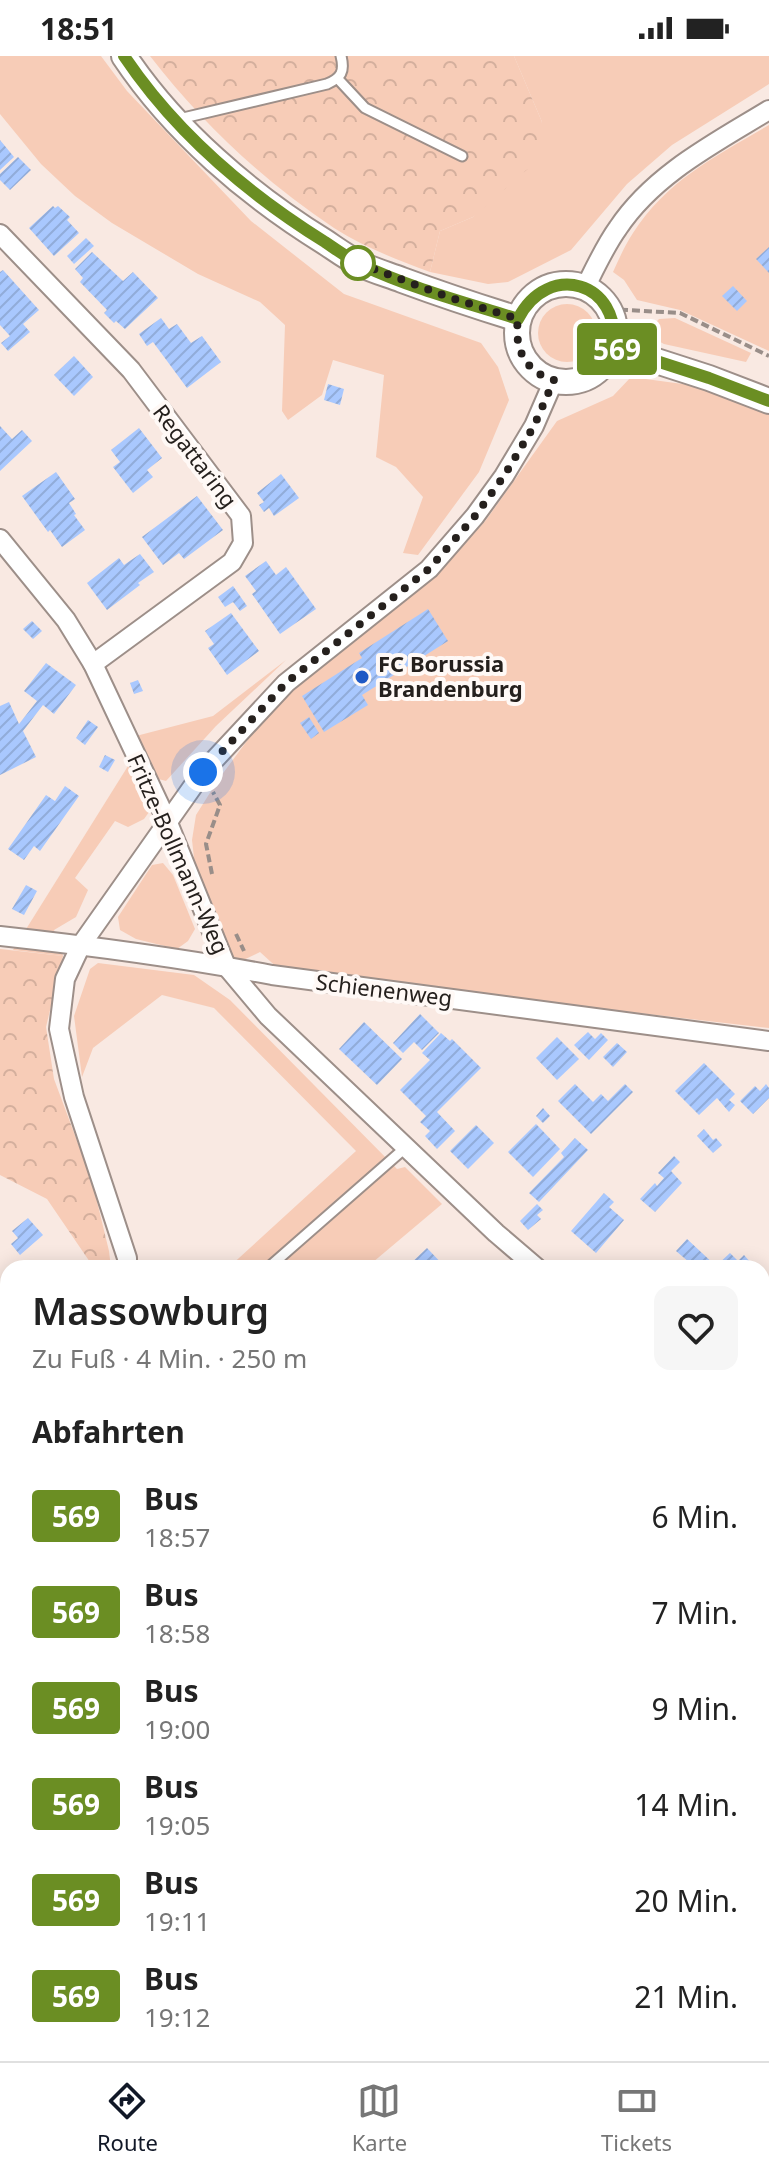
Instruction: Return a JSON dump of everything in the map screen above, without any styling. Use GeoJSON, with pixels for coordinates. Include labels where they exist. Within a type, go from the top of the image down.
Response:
{"type":"FeatureCollection","features":[{"type":"Feature","properties":{"kind":"main road"},"geometry":{"type":"LineString","coordinates":[[124,56],[140,80],[175,120],[258,198],[302,228],[361,264],[518,319]]}},
{"type":"Feature","properties":{"kind":"main road"},"geometry":{"type":"LineString","coordinates":[[570,284],[585,288],[608,309],[615,333],[613,347],[603,365],[584,379],[573,382],[543,377],[523,358],[516,332],[518,319],[533,297],[545,289],[570,284]]}},
{"type":"Feature","properties":{"kind":"main road"},"geometry":{"type":"LineString","coordinates":[[613,347],[769,401]]}},
{"type":"Feature","properties":{"kind":"street"},"geometry":{"type":"LineString","coordinates":[[585,288],[618,227],[651,190],[692,157],[769,110]]}},
{"type":"Feature","properties":{"kind":"street","name":"Regattaring"},"geometry":{"type":"LineString","coordinates":[[0,234],[131,370],[241,516],[243,543],[232,562],[93,664]]}},
{"type":"Feature","properties":{"kind":"street"},"geometry":{"type":"LineString","coordinates":[[127,1260],[74,1097],[59,1029],[65,979],[81,945],[203,772],[286,683],[429,569],[475,516],[534,426],[554,380]]}},
{"type":"Feature","properties":{"kind":"street","name":"Fritze-Bollmann-Weg"},"geometry":{"type":"LineString","coordinates":[[0,539],[66,620],[93,664],[168,823],[226,966],[268,1016],[528,1260]]}},
{"type":"Feature","properties":{"kind":"street","name":"Schienenweg"},"geometry":{"type":"LineString","coordinates":[[0,936],[769,1041]]}},
{"type":"Feature","properties":{"kind":"lane"},"geometry":{"type":"LineString","coordinates":[[175,120],[327,84],[338,79],[342,73],[341,56]]}},
{"type":"Feature","properties":{"kind":"lane"},"geometry":{"type":"LineString","coordinates":[[338,79],[365,108],[462,156]]}},
{"type":"Feature","properties":{"kind":"lane"},"geometry":{"type":"LineString","coordinates":[[277,1260],[405,1148]]}},
{"type":"Feature","properties":{"kind":"path"},"geometry":{"type":"LineString","coordinates":[[608,309],[680,313],[769,356]]}},
{"type":"Feature","properties":{"kind":"path"},"geometry":{"type":"LineString","coordinates":[[203,772],[220,805],[206,844],[212,875]]}},
{"type":"Feature","properties":{"kind":"path"},"geometry":{"type":"LineString","coordinates":[[235,932],[255,972]]}},
{"type":"Feature","properties":{"kind":"green space"},"geometry":{"type":"Polygon","coordinates":[[[0,56],[101,56],[127,91],[251,221],[344,294],[481,343],[498,367],[509,400],[479,472],[418,555],[403,553],[423,497],[396,467],[376,457],[384,375],[333,360],[322,395],[288,420],[282,411],[285,325],[260,302],[198,274],[112,223],[75,196],[41,164],[0,114],[0,56]]]}},
{"type":"Feature","properties":{"kind":"green space"},"geometry":{"type":"Polygon","coordinates":[[[150,56],[514,56],[542,122],[530,167],[473,217],[440,231],[430,272],[345,235],[283,191],[212,127],[150,56]]]}},
{"type":"Feature","properties":{"kind":"green space"},"geometry":{"type":"Polygon","coordinates":[[[514,56],[769,56],[769,84],[672,145],[627,184],[571,250],[508,282],[488,284],[430,272],[440,231],[473,217],[542,122],[514,56]]]}},
{"type":"Feature","properties":{"kind":"green space"},"geometry":{"type":"Polygon","coordinates":[[[769,125],[769,351],[680,310],[637,300],[624,280],[613,272],[633,233],[661,198],[694,171],[769,125]]]}},
{"type":"Feature","properties":{"kind":"green space"},"geometry":{"type":"Polygon","coordinates":[[[567,304],[578,306],[587,313],[594,322],[594,344],[587,353],[578,360],[567,362],[556,360],[547,353],[540,344],[538,333],[540,322],[547,313],[556,306],[567,304]]]}},
{"type":"Feature","properties":{"kind":"green space"},"geometry":{"type":"Polygon","coordinates":[[[675,318],[751,353],[746,362],[664,344],[645,334],[659,319],[675,318]]]}},
{"type":"Feature","properties":{"kind":"green space"},"geometry":{"type":"Polygon","coordinates":[[[631,377],[690,385],[769,414],[769,1028],[282,972],[260,952],[233,965],[195,867],[192,840],[196,815],[218,780],[252,734],[289,692],[442,570],[486,520],[557,421],[613,396],[631,377]]]}},
{"type":"Feature","properties":{"kind":"green space"},"geometry":{"type":"Polygon","coordinates":[[[286,660],[216,726],[166,781],[151,777],[136,736],[213,716],[286,660]]]}},
{"type":"Feature","properties":{"kind":"green space"},"geometry":{"type":"Polygon","coordinates":[[[128,766],[152,808],[144,819],[128,827],[115,821],[75,878],[88,890],[76,917],[54,930],[63,956],[13,950],[128,766]]]}},
{"type":"Feature","properties":{"kind":"green space"},"geometry":{"type":"Polygon","coordinates":[[[163,863],[173,875],[195,929],[188,941],[177,949],[136,939],[120,930],[118,917],[152,865],[163,863]]]}},
{"type":"Feature","properties":{"kind":"green space"},"geometry":{"type":"Polygon","coordinates":[[[0,949],[63,956],[46,1027],[54,1079],[92,1181],[110,1260],[89,1260],[47,1199],[0,1175],[0,949]]]}},
{"type":"Feature","properties":{"kind":"green space"},"geometry":{"type":"Polygon","coordinates":[[[98,963],[194,975],[230,1000],[397,1169],[405,1167],[442,1204],[376,1260],[237,1260],[356,1151],[214,1008],[162,995],[93,1048],[82,1077],[74,1016],[90,969],[98,963]]]}},
{"type":"Feature","properties":{"kind":"building"},"geometry":{"type":"Polygon","coordinates":[[[0,140],[14,157],[0,170],[0,140]]]}},
{"type":"Feature","properties":{"kind":"building"},"geometry":{"type":"Polygon","coordinates":[[[18,157],[31,170],[10,190],[0,180],[0,174],[18,157]]]}},
{"type":"Feature","properties":{"kind":"building"},"geometry":{"type":"Polygon","coordinates":[[[53,206],[58,206],[70,217],[67,220],[79,233],[54,256],[29,228],[53,206]]]}},
{"type":"Feature","properties":{"kind":"building"},"geometry":{"type":"Polygon","coordinates":[[[86,238],[94,246],[74,264],[67,256],[86,238]]]}},
{"type":"Feature","properties":{"kind":"building"},"geometry":{"type":"Polygon","coordinates":[[[769,247],[769,273],[756,259],[769,247]]]}},
{"type":"Feature","properties":{"kind":"building"},"geometry":{"type":"Polygon","coordinates":[[[92,252],[123,281],[133,272],[158,298],[125,329],[104,313],[107,310],[80,282],[83,278],[75,269],[92,252]]]}},
{"type":"Feature","properties":{"kind":"building"},"geometry":{"type":"Polygon","coordinates":[[[3,270],[39,310],[23,324],[30,332],[8,351],[1,343],[10,336],[0,325],[0,272],[3,270]]]}},
{"type":"Feature","properties":{"kind":"building"},"geometry":{"type":"Polygon","coordinates":[[[733,286],[747,301],[737,311],[722,296],[733,286]]]}},
{"type":"Feature","properties":{"kind":"building"},"geometry":{"type":"Polygon","coordinates":[[[161,318],[169,329],[177,324],[191,343],[202,336],[221,362],[187,388],[153,342],[147,346],[139,334],[161,318]]]}},
{"type":"Feature","properties":{"kind":"building"},"geometry":{"type":"Polygon","coordinates":[[[74,356],[93,377],[74,396],[54,375],[74,356]]]}},
{"type":"Feature","properties":{"kind":"building"},"geometry":{"type":"Polygon","coordinates":[[[328,384],[344,389],[340,405],[324,400],[328,384]]]}},
{"type":"Feature","properties":{"kind":"building"},"geometry":{"type":"Polygon","coordinates":[[[0,426],[12,439],[22,430],[32,441],[0,471],[0,426]]]}},
{"type":"Feature","properties":{"kind":"building"},"geometry":{"type":"Polygon","coordinates":[[[139,428],[162,458],[147,470],[153,477],[133,493],[113,467],[120,462],[111,450],[139,428]]]}},
{"type":"Feature","properties":{"kind":"building"},"geometry":{"type":"Polygon","coordinates":[[[56,472],[75,499],[69,503],[85,530],[62,547],[22,496],[56,472]]]}},
{"type":"Feature","properties":{"kind":"building"},"geometry":{"type":"Polygon","coordinates":[[[281,474],[299,498],[274,516],[269,508],[264,512],[259,505],[264,502],[257,493],[281,474]]]}},
{"type":"Feature","properties":{"kind":"building"},"geometry":{"type":"Polygon","coordinates":[[[197,496],[223,530],[184,559],[179,553],[163,565],[142,537],[197,496]]]}},
{"type":"Feature","properties":{"kind":"building"},"geometry":{"type":"Polygon","coordinates":[[[140,554],[154,572],[107,610],[87,583],[119,558],[124,565],[140,554]]]}},
{"type":"Feature","properties":{"kind":"building"},"geometry":{"type":"Polygon","coordinates":[[[266,561],[276,575],[286,567],[316,609],[280,634],[252,594],[256,591],[245,576],[266,561]]]}},
{"type":"Feature","properties":{"kind":"building"},"geometry":{"type":"Polygon","coordinates":[[[233,586],[247,606],[240,611],[233,602],[225,607],[218,597],[233,586]]]}},
{"type":"Feature","properties":{"kind":"building","name":"FC Borussia Brandenburg"},"geometry":{"type":"Polygon","coordinates":[[[428,609],[448,641],[362,695],[368,705],[324,732],[302,696],[362,658],[359,653],[428,609]]]}},
{"type":"Feature","properties":{"kind":"building"},"geometry":{"type":"Polygon","coordinates":[[[231,613],[259,651],[227,675],[208,648],[214,644],[205,631],[231,613]]]}},
{"type":"Feature","properties":{"kind":"building"},"geometry":{"type":"Polygon","coordinates":[[[32,621],[42,631],[33,639],[23,629],[32,621]]]}},
{"type":"Feature","properties":{"kind":"building"},"geometry":{"type":"Polygon","coordinates":[[[46,663],[76,685],[54,714],[43,705],[23,731],[36,757],[0,775],[0,706],[9,702],[19,724],[37,701],[24,691],[46,663]]]}},
{"type":"Feature","properties":{"kind":"building"},"geometry":{"type":"Polygon","coordinates":[[[138,680],[143,691],[134,694],[130,683],[138,680]]]}},
{"type":"Feature","properties":{"kind":"building"},"geometry":{"type":"Polygon","coordinates":[[[309,717],[319,733],[311,739],[300,723],[309,717]]]}},
{"type":"Feature","properties":{"kind":"building"},"geometry":{"type":"Polygon","coordinates":[[[88,720],[98,727],[85,745],[76,738],[88,720]]]}},
{"type":"Feature","properties":{"kind":"building"},"geometry":{"type":"Polygon","coordinates":[[[105,755],[115,760],[108,772],[99,767],[105,755]]]}},
{"type":"Feature","properties":{"kind":"building"},"geometry":{"type":"Polygon","coordinates":[[[65,786],[79,796],[40,851],[34,846],[24,860],[8,849],[46,795],[55,801],[65,786]]]}},
{"type":"Feature","properties":{"kind":"building"},"geometry":{"type":"Polygon","coordinates":[[[26,885],[37,891],[24,915],[12,909],[26,885]]]}},
{"type":"Feature","properties":{"kind":"building"},"geometry":{"type":"Polygon","coordinates":[[[420,1014],[439,1033],[422,1050],[414,1042],[403,1053],[393,1043],[420,1014]]]}},
{"type":"Feature","properties":{"kind":"building"},"geometry":{"type":"Polygon","coordinates":[[[364,1022],[402,1059],[377,1085],[339,1049],[364,1022]]]}},
{"type":"Feature","properties":{"kind":"building"},"geometry":{"type":"Polygon","coordinates":[[[588,1032],[595,1039],[601,1033],[608,1040],[589,1060],[574,1045],[588,1032]]]}},
{"type":"Feature","properties":{"kind":"building"},"geometry":{"type":"Polygon","coordinates":[[[441,1033],[450,1041],[452,1039],[481,1068],[437,1112],[455,1131],[437,1149],[425,1136],[430,1131],[420,1122],[426,1116],[400,1090],[430,1060],[422,1053],[441,1033]]]}},
{"type":"Feature","properties":{"kind":"building"},"geometry":{"type":"Polygon","coordinates":[[[557,1037],[579,1059],[557,1080],[536,1058],[557,1037]]]}},
{"type":"Feature","properties":{"kind":"building"},"geometry":{"type":"Polygon","coordinates":[[[617,1043],[627,1052],[613,1067],[603,1057],[617,1043]]]}},
{"type":"Feature","properties":{"kind":"building"},"geometry":{"type":"Polygon","coordinates":[[[704,1063],[735,1094],[729,1100],[735,1105],[729,1112],[717,1098],[699,1115],[675,1091],[704,1063]]]}},
{"type":"Feature","properties":{"kind":"building"},"geometry":{"type":"Polygon","coordinates":[[[575,1084],[593,1102],[601,1094],[608,1101],[625,1084],[633,1092],[591,1134],[558,1101],[575,1084]]]}},
{"type":"Feature","properties":{"kind":"building"},"geometry":{"type":"Polygon","coordinates":[[[766,1084],[769,1098],[753,1114],[740,1101],[755,1086],[760,1091],[766,1084]]]}},
{"type":"Feature","properties":{"kind":"building"},"geometry":{"type":"Polygon","coordinates":[[[543,1108],[550,1116],[543,1123],[536,1116],[543,1108]]]}},
{"type":"Feature","properties":{"kind":"building"},"geometry":{"type":"Polygon","coordinates":[[[536,1124],[560,1149],[533,1177],[508,1152],[536,1124]]]}},
{"type":"Feature","properties":{"kind":"building"},"geometry":{"type":"Polygon","coordinates":[[[476,1125],[494,1143],[468,1169],[450,1151],[476,1125]]]}},
{"type":"Feature","properties":{"kind":"building"},"geometry":{"type":"Polygon","coordinates":[[[704,1129],[722,1145],[713,1153],[697,1136],[704,1129]]]}},
{"type":"Feature","properties":{"kind":"building"},"geometry":{"type":"Polygon","coordinates":[[[575,1138],[588,1150],[539,1202],[529,1193],[564,1157],[561,1153],[575,1138]]]}},
{"type":"Feature","properties":{"kind":"building"},"geometry":{"type":"Polygon","coordinates":[[[674,1156],[680,1162],[671,1171],[682,1183],[655,1212],[640,1199],[664,1178],[658,1173],[674,1156]]]}},
{"type":"Feature","properties":{"kind":"building"},"geometry":{"type":"Polygon","coordinates":[[[604,1193],[614,1202],[609,1207],[624,1220],[596,1253],[571,1231],[604,1193]]]}},
{"type":"Feature","properties":{"kind":"building"},"geometry":{"type":"Polygon","coordinates":[[[537,1204],[543,1210],[537,1215],[541,1219],[528,1230],[520,1221],[537,1204]]]}},
{"type":"Feature","properties":{"kind":"building"},"geometry":{"type":"Polygon","coordinates":[[[28,1218],[43,1235],[20,1255],[11,1244],[18,1238],[12,1231],[28,1218]]]}},
{"type":"Feature","properties":{"kind":"building"},"geometry":{"type":"Polygon","coordinates":[[[687,1239],[710,1260],[687,1260],[676,1251],[687,1239]]]}},
{"type":"Feature","properties":{"kind":"building"},"geometry":{"type":"Polygon","coordinates":[[[427,1248],[438,1260],[414,1260],[427,1248]]]}},
{"type":"Feature","properties":{"kind":"building"},"geometry":{"type":"Polygon","coordinates":[[[730,1253],[737,1260],[722,1260],[730,1253]]]}},
{"type":"Feature","properties":{"kind":"bus line","name":"569"},"geometry":{"type":"LineString","coordinates":[[124,56],[140,80],[175,120],[258,198],[361,264],[518,319],[533,297],[545,289],[570,284],[585,288],[607,306],[613,319],[613,347],[769,401]]}},
{"type":"Feature","properties":{"kind":"place","name":"FC Borussia Brandenburg"},"geometry":{"type":"Point","coordinates":[362,677]}},
{"type":"Feature","properties":{"kind":"route"},"geometry":{"type":"LineString","coordinates":[[203,772],[286,683],[429,569],[475,516],[504,476],[534,426],[554,380],[543,377],[523,358],[516,332],[518,319],[358,263]]}}]}
